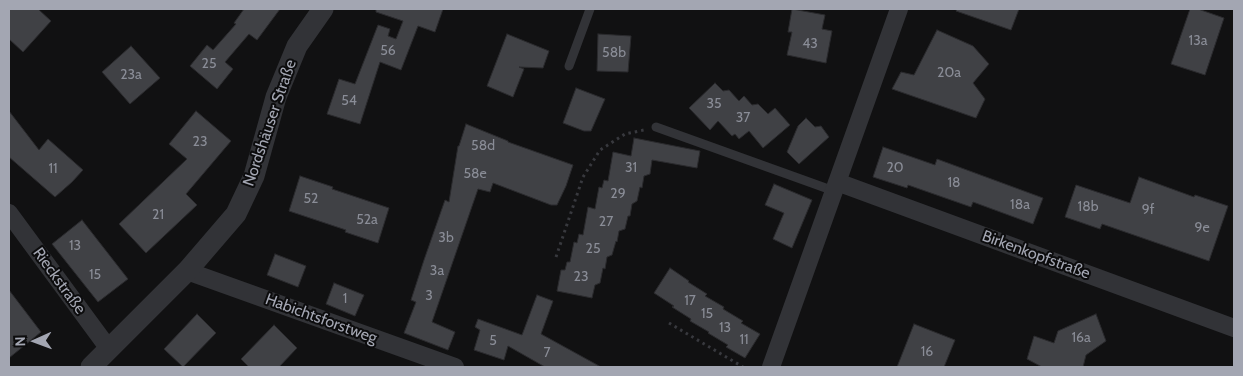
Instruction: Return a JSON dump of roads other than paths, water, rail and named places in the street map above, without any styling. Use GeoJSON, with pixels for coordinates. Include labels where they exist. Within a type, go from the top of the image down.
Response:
{"type":"FeatureCollection","features":[{"type":"Feature","properties":{"kind":"street","name":"Nordshäuser Straße"},"geometry":{"type":"LineString","coordinates":[[91,367],[188,271],[236,214],[254,176],[276,97],[297,46],[323,9]]}},
{"type":"Feature","properties":{"kind":"street"},"geometry":{"type":"LineString","coordinates":[[771,367],[898,9]]}},
{"type":"Feature","properties":{"kind":"street","name":"Birkenkopfstraße"},"geometry":{"type":"LineString","coordinates":[[835,187],[1234,328]]}},
{"type":"Feature","properties":{"kind":"street","name":"Rieckstraße"},"geometry":{"type":"LineString","coordinates":[[9,213],[109,349]]}},
{"type":"Feature","properties":{"kind":"street","name":"Habichtsforstweg"},"geometry":{"type":"LineString","coordinates":[[188,271],[455,367]]}},
{"type":"Feature","properties":{"kind":"lane"},"geometry":{"type":"LineString","coordinates":[[569,66],[590,9]]}},
{"type":"Feature","properties":{"kind":"lane","name":"Birkenkopfstraße"},"geometry":{"type":"LineString","coordinates":[[656,127],[835,187]]}}]}
